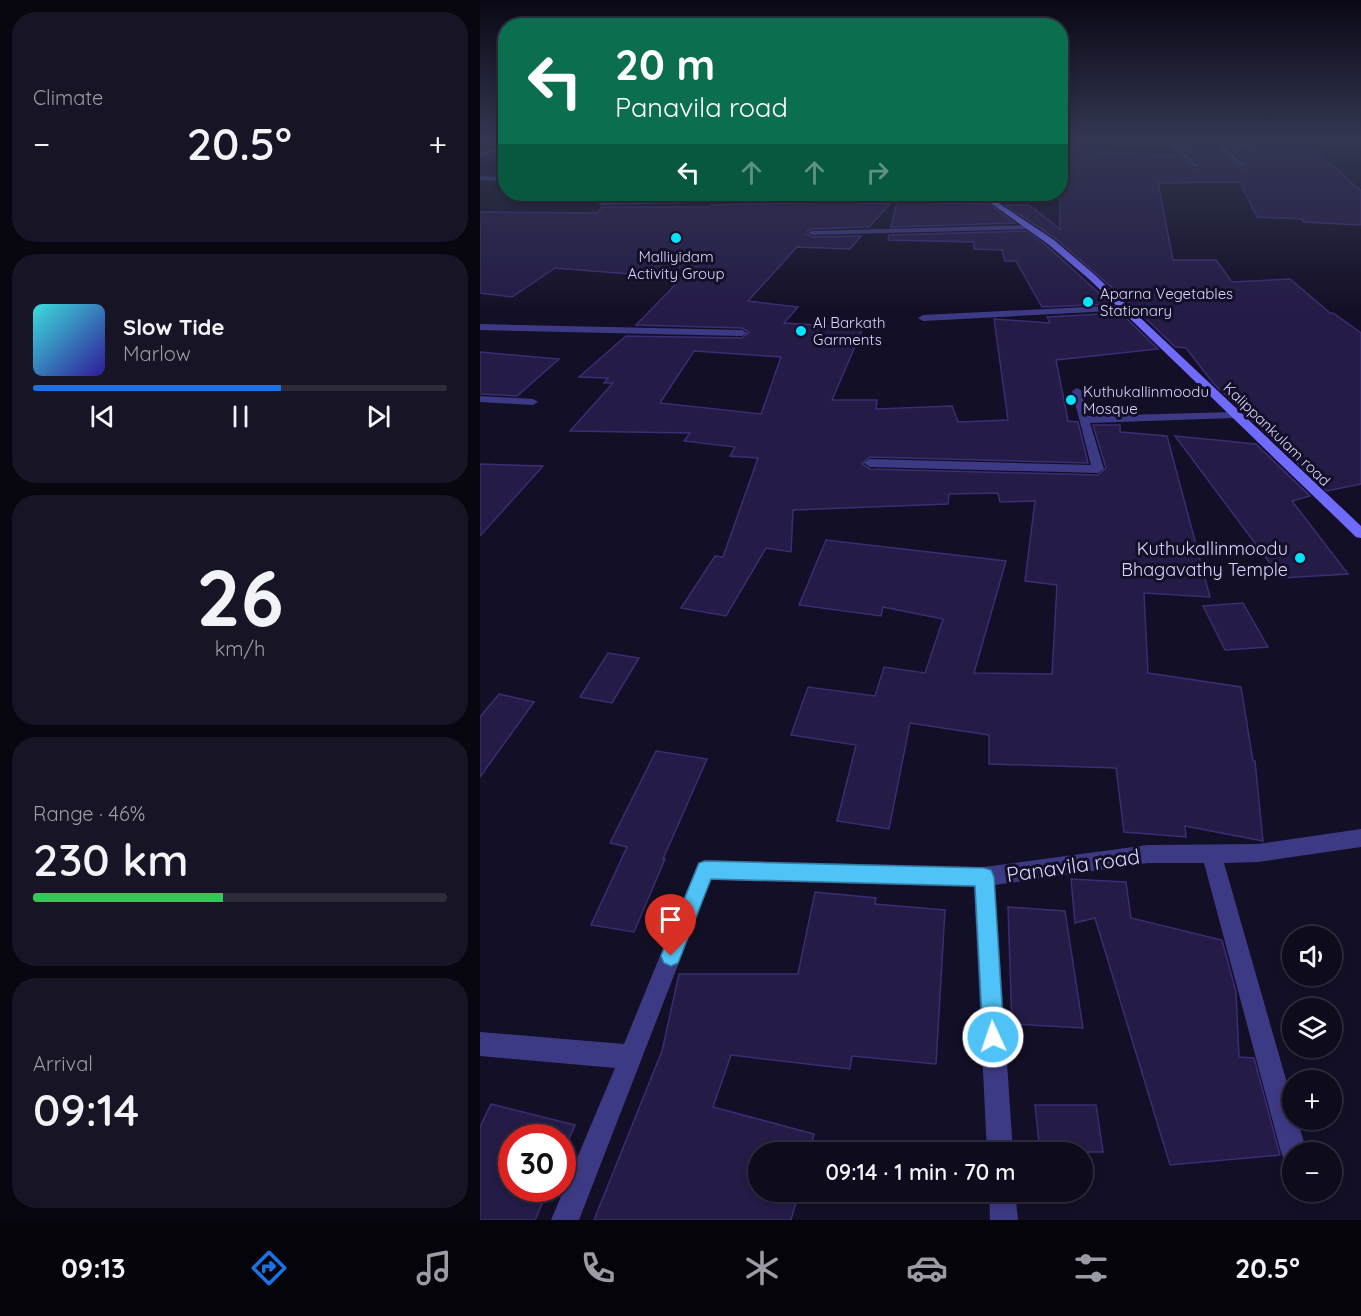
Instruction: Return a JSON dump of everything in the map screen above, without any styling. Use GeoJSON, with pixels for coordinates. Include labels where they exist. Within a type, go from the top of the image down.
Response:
{"type":"FeatureCollection","features":[{"type":"Feature","properties":{"kind":"street"},"geometry":{"type":"LineString","coordinates":[[601,203],[653,201]]}},
{"type":"Feature","properties":{"kind":"street","name":"Kalippankulam road"},"geometry":{"type":"LineString","coordinates":[[992,201],[1030,227],[1127,308],[1234,415],[1361,534]]}},
{"type":"Feature","properties":{"kind":"street"},"geometry":{"type":"LineString","coordinates":[[812,233],[1030,227]]}},
{"type":"Feature","properties":{"kind":"street"},"geometry":{"type":"LineString","coordinates":[[923,318],[1127,308]]}},
{"type":"Feature","properties":{"kind":"street"},"geometry":{"type":"LineString","coordinates":[[480,327],[742,333]]}},
{"type":"Feature","properties":{"kind":"street"},"geometry":{"type":"LineString","coordinates":[[870,463],[1098,468],[1083,420],[1077,391]]}},
{"type":"Feature","properties":{"kind":"street"},"geometry":{"type":"LineString","coordinates":[[480,399],[533,402]]}},
{"type":"Feature","properties":{"kind":"street"},"geometry":{"type":"LineString","coordinates":[[1083,420],[1234,415]]}},
{"type":"Feature","properties":{"kind":"street","name":"Panavila road"},"geometry":{"type":"LineString","coordinates":[[631,1057],[705,870],[984,877],[1148,854],[1258,853],[1361,838]]}},
{"type":"Feature","properties":{"kind":"street"},"geometry":{"type":"LineString","coordinates":[[1211,853],[1291,1142]]}},
{"type":"Feature","properties":{"kind":"street"},"geometry":{"type":"LineString","coordinates":[[984,877],[999,1142]]}},
{"type":"Feature","properties":{"kind":"street"},"geometry":{"type":"LineString","coordinates":[[480,1044],[631,1057],[565,1220]]}},
{"type":"Feature","properties":{"kind":"street"},"geometry":{"type":"LineString","coordinates":[[1003,1202],[1004,1220]]}},
{"type":"Feature","properties":{"kind":"building"},"geometry":{"type":"Polygon","coordinates":[[[1068,197],[1161,197],[1173,260],[1216,260],[1232,282],[1290,279],[1330,313],[1361,333],[1361,484],[1327,491],[1213,383],[1186,348],[1175,347],[1132,305],[1055,238],[1005,205],[1029,205],[1060,229],[1060,201],[1068,201],[1068,197]]]}},
{"type":"Feature","properties":{"kind":"building"},"geometry":{"type":"Polygon","coordinates":[[[1247,197],[1361,197],[1361,225],[1257,217],[1247,197]]]}},
{"type":"Feature","properties":{"kind":"building"},"geometry":{"type":"Polygon","coordinates":[[[841,202],[890,204],[869,227],[807,231],[806,234],[812,237],[861,236],[850,249],[797,247],[748,301],[798,307],[784,323],[863,328],[832,400],[877,400],[876,409],[952,406],[958,422],[1008,420],[994,319],[1050,323],[1047,317],[1121,313],[1158,349],[1056,360],[1068,421],[1078,422],[1088,463],[870,457],[862,464],[870,469],[1098,475],[1106,468],[1093,425],[1120,425],[1120,432],[1167,436],[1210,597],[1144,593],[1148,673],[1241,687],[1253,761],[1255,761],[1263,841],[1185,826],[1186,837],[1124,832],[1116,768],[989,764],[989,735],[910,723],[889,829],[837,821],[856,745],[791,735],[808,687],[875,696],[884,667],[925,673],[943,619],[883,607],[881,616],[799,605],[826,540],[1006,561],[974,673],[1052,674],[1057,585],[1025,581],[1035,501],[1000,502],[998,493],[949,494],[948,504],[793,510],[791,552],[766,548],[726,616],[681,608],[715,556],[723,557],[758,458],[730,456],[735,447],[684,441],[690,433],[570,431],[613,383],[604,383],[608,378],[579,377],[626,336],[742,338],[749,332],[742,328],[636,325],[678,282],[638,278],[643,275],[555,268],[512,297],[480,293],[480,212],[597,213],[602,207],[709,207],[711,205],[841,202]],[[694,351],[660,403],[761,414],[781,357],[694,351]]]}},
{"type":"Feature","properties":{"kind":"building"},"geometry":{"type":"Polygon","coordinates":[[[897,202],[989,204],[1015,223],[891,227],[897,202]]]}},
{"type":"Feature","properties":{"kind":"building"},"geometry":{"type":"Polygon","coordinates":[[[1027,231],[1111,304],[1042,307],[1016,261],[1005,261],[1002,250],[974,249],[974,242],[888,240],[889,235],[1027,231]]]}},
{"type":"Feature","properties":{"kind":"building"},"geometry":{"type":"Polygon","coordinates":[[[480,352],[559,359],[517,396],[480,394],[480,352]]]}},
{"type":"Feature","properties":{"kind":"building"},"geometry":{"type":"Polygon","coordinates":[[[1175,436],[1256,444],[1310,496],[1292,501],[1348,574],[1281,578],[1175,436]]]}},
{"type":"Feature","properties":{"kind":"building"},"geometry":{"type":"Polygon","coordinates":[[[480,464],[543,466],[480,536],[480,464]]]}},
{"type":"Feature","properties":{"kind":"building"},"geometry":{"type":"Polygon","coordinates":[[[1243,603],[1268,647],[1225,650],[1203,606],[1243,603]]]}},
{"type":"Feature","properties":{"kind":"building"},"geometry":{"type":"Polygon","coordinates":[[[608,653],[639,658],[612,703],[580,697],[608,653]]]}},
{"type":"Feature","properties":{"kind":"building"},"geometry":{"type":"Polygon","coordinates":[[[499,694],[534,702],[480,777],[480,717],[499,694]]]}},
{"type":"Feature","properties":{"kind":"building"},"geometry":{"type":"Polygon","coordinates":[[[656,751],[707,759],[634,932],[591,925],[627,847],[610,843],[656,751]]]}},
{"type":"Feature","properties":{"kind":"building"},"geometry":{"type":"Polygon","coordinates":[[[1071,879],[1126,882],[1131,918],[1222,940],[1236,992],[1239,1057],[1254,1058],[1280,1155],[1170,1165],[1095,918],[1075,923],[1071,879]]]}},
{"type":"Feature","properties":{"kind":"building"},"geometry":{"type":"Polygon","coordinates":[[[815,892],[876,898],[875,904],[945,910],[936,1064],[852,1056],[850,1069],[731,1055],[713,1107],[814,1134],[812,1142],[748,1142],[748,1202],[796,1202],[791,1220],[594,1220],[662,1051],[679,974],[798,974],[815,892]]]}},
{"type":"Feature","properties":{"kind":"building"},"geometry":{"type":"Polygon","coordinates":[[[1008,907],[1065,911],[1083,1028],[1012,1024],[1008,907]]]}},
{"type":"Feature","properties":{"kind":"building"},"geometry":{"type":"Polygon","coordinates":[[[491,1104],[571,1124],[498,1124],[498,1202],[543,1202],[535,1220],[480,1220],[480,1127],[491,1104]]]}},
{"type":"Feature","properties":{"kind":"building"},"geometry":{"type":"Polygon","coordinates":[[[1035,1105],[1096,1105],[1103,1152],[1093,1152],[1093,1142],[1039,1142],[1035,1105]]]}},
{"type":"Feature","properties":{"kind":"place","name":"Malliyidam Activity Group"},"geometry":{"type":"Point","coordinates":[676,238]}},
{"type":"Feature","properties":{"kind":"place","name":"Aparna Vegetables Stationary"},"geometry":{"type":"Point","coordinates":[1088,302]}},
{"type":"Feature","properties":{"kind":"place","name":"Al Barkath Garments"},"geometry":{"type":"Point","coordinates":[801,331]}},
{"type":"Feature","properties":{"kind":"place","name":"Kuthukallinmoodu Mosque"},"geometry":{"type":"Point","coordinates":[1071,400]}},
{"type":"Feature","properties":{"kind":"place","name":"Kuthukallinmoodu Bhagavathy Temple"},"geometry":{"type":"Point","coordinates":[1300,558]}},
{"type":"Feature","properties":{"kind":"route"},"geometry":{"type":"LineString","coordinates":[[671,956],[705,870],[984,877],[993,1037]]}}]}
